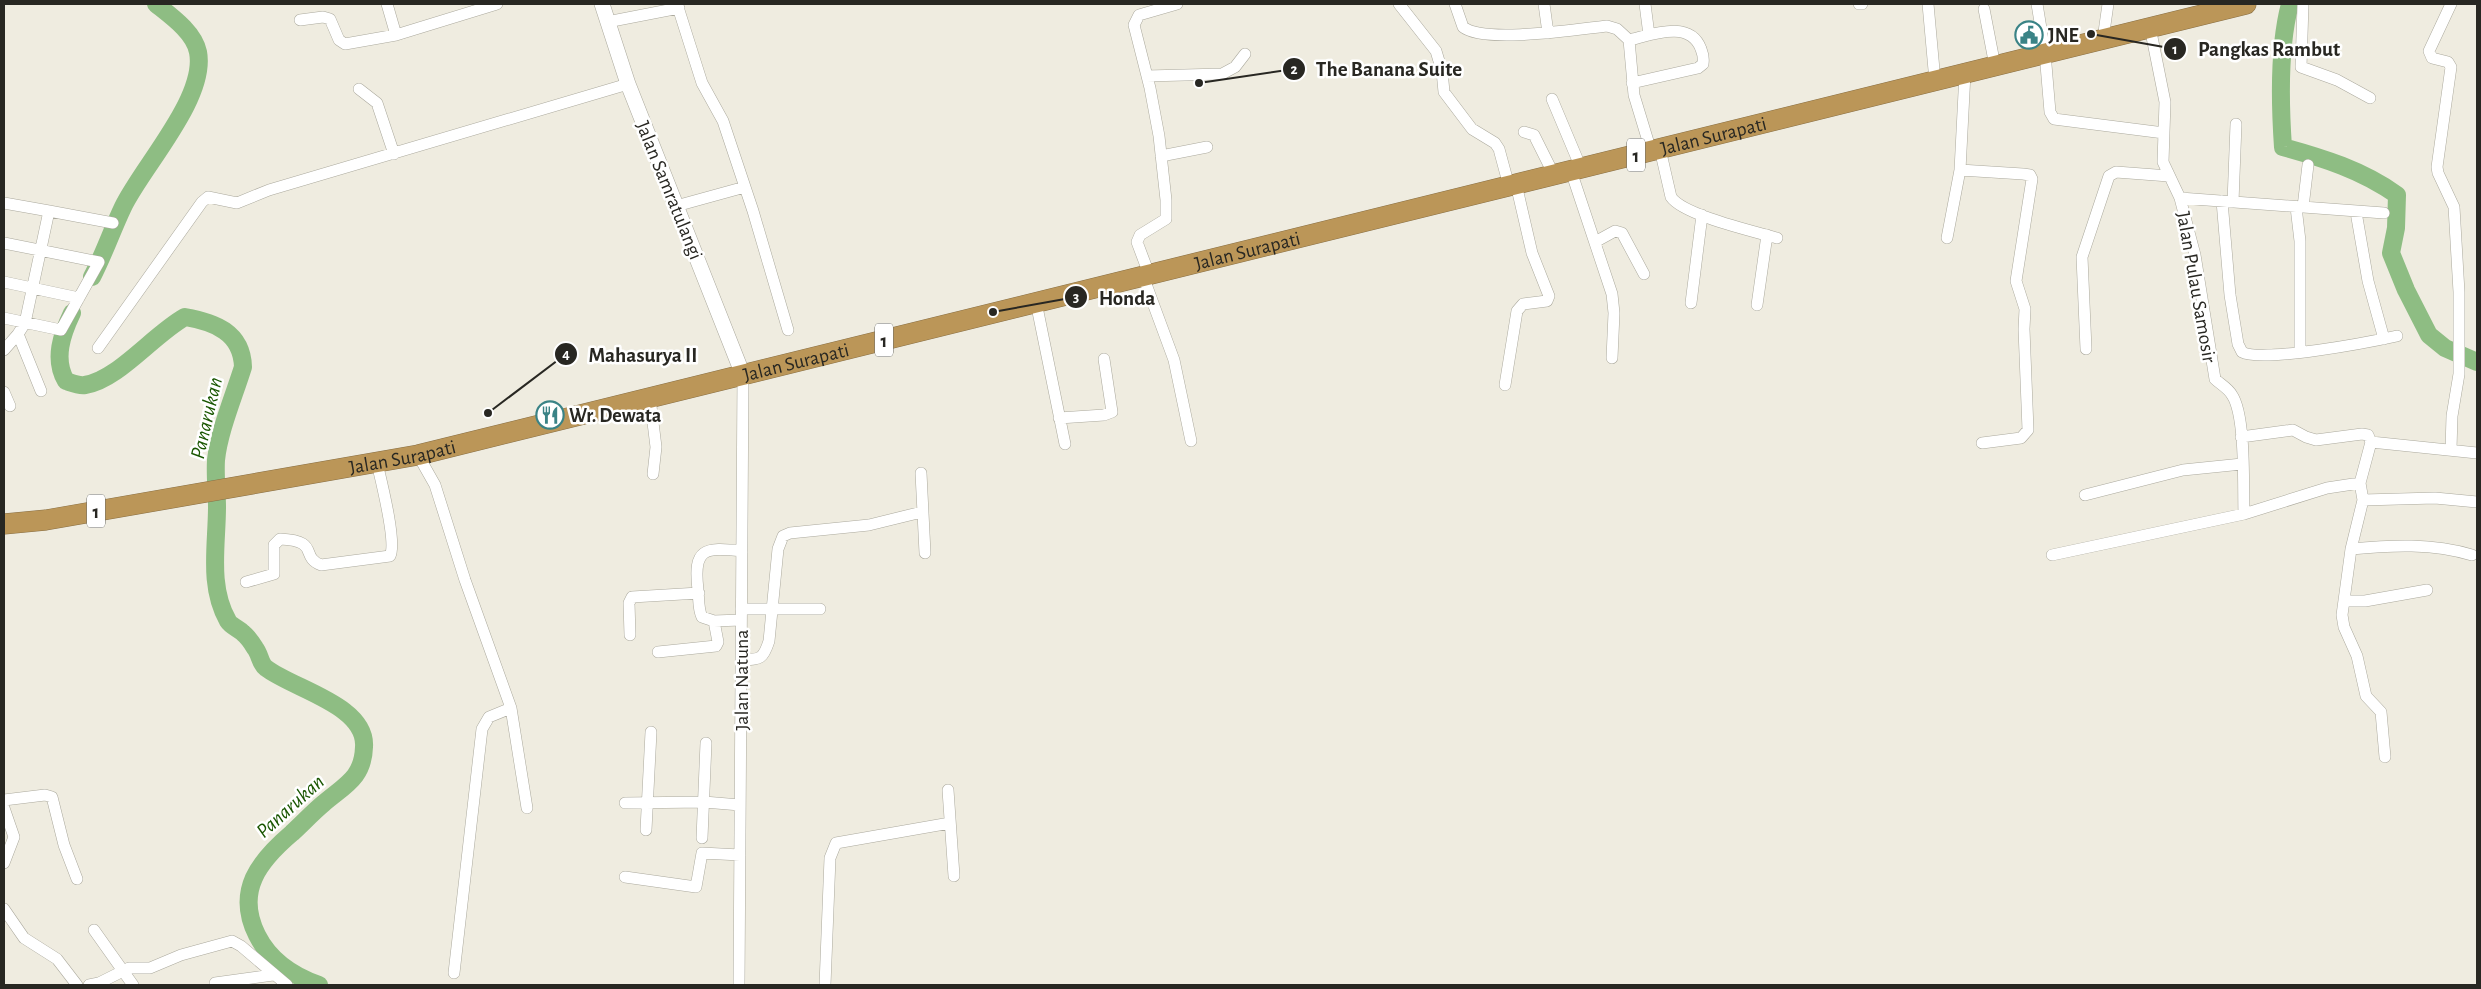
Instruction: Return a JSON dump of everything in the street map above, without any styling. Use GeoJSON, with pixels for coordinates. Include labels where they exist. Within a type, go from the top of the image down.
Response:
{"type":"FeatureCollection","features":[{"type":"Feature","properties":{"kind":"highway","name":"Jalan Surapati"},"geometry":{"type":"LineString","coordinates":[[4,524],[46,520],[418,456],[2150,28],[2190,12],[2246,4]]}},
{"type":"Feature","properties":{"kind":"main road","name":"Jalan Samratulangi"},"geometry":{"type":"LineString","coordinates":[[602,4],[628,84],[743,375]]}},
{"type":"Feature","properties":{"kind":"street"},"geometry":{"type":"LineString","coordinates":[[387,4],[396,35]]}},
{"type":"Feature","properties":{"kind":"street"},"geometry":{"type":"LineString","coordinates":[[300,20],[330,18],[339,40],[343,44],[396,35],[497,4]]}},
{"type":"Feature","properties":{"kind":"street"},"geometry":{"type":"LineString","coordinates":[[1177,4],[1139,15],[1135,19],[1134,25],[1147,76],[1161,156],[1167,216],[1164,222],[1140,235],[1137,242],[1174,360],[1191,441]]}},
{"type":"Feature","properties":{"kind":"street"},"geometry":{"type":"LineString","coordinates":[[1399,4],[1436,51],[1442,71],[1444,92],[1472,129],[1494,143],[1499,149],[1513,185],[1532,253],[1549,296],[1547,301],[1523,304],[1517,312],[1505,385]]}},
{"type":"Feature","properties":{"kind":"street"},"geometry":{"type":"LineString","coordinates":[[1455,4],[1463,27],[1467,30],[1493,34],[1548,33],[1608,26],[1616,29],[1629,40],[1632,83],[1671,197],[1675,203],[1702,215],[1772,236],[1758,305]]}},
{"type":"Feature","properties":{"kind":"street"},"geometry":{"type":"LineString","coordinates":[[1544,4],[1548,33]]}},
{"type":"Feature","properties":{"kind":"street"},"geometry":{"type":"LineString","coordinates":[[1644,4],[1649,36]]}},
{"type":"Feature","properties":{"kind":"street"},"geometry":{"type":"LineString","coordinates":[[1928,4],[1935,81]]}},
{"type":"Feature","properties":{"kind":"street"},"geometry":{"type":"LineString","coordinates":[[2037,4],[2045,53],[2050,112],[2054,119],[2164,133]]}},
{"type":"Feature","properties":{"kind":"street"},"geometry":{"type":"LineString","coordinates":[[2103,39],[2108,4]]}},
{"type":"Feature","properties":{"kind":"street"},"geometry":{"type":"LineString","coordinates":[[2303,4],[2302,67],[2344,84],[2370,98]]}},
{"type":"Feature","properties":{"kind":"street"},"geometry":{"type":"LineString","coordinates":[[2451,4],[2429,51],[2432,58],[2448,62],[2451,67],[2437,167],[2454,207],[2461,337],[2459,374],[2452,416],[2451,449]]}},
{"type":"Feature","properties":{"kind":"street"},"geometry":{"type":"LineString","coordinates":[[607,22],[678,6],[702,83],[723,121],[788,330]]}},
{"type":"Feature","properties":{"kind":"street"},"geometry":{"type":"LineString","coordinates":[[1984,9],[1995,66]]}},
{"type":"Feature","properties":{"kind":"street","name":"Jalan Pulau Samosir"},"geometry":{"type":"LineString","coordinates":[[2150,28],[2165,102],[2164,162],[2180,198],[2196,255],[2214,379],[2232,394],[2236,407],[2241,437],[2244,514]]}},
{"type":"Feature","properties":{"kind":"street"},"geometry":{"type":"LineString","coordinates":[[1629,40],[1678,30],[1690,34],[1699,45],[1703,55],[1703,64],[1698,68],[1632,83]]}},
{"type":"Feature","properties":{"kind":"street"},"geometry":{"type":"LineString","coordinates":[[1147,76],[1222,74],[1236,67],[1245,54]]}},
{"type":"Feature","properties":{"kind":"street"},"geometry":{"type":"LineString","coordinates":[[1947,238],[1960,170],[1965,73]]}},
{"type":"Feature","properties":{"kind":"street"},"geometry":{"type":"LineString","coordinates":[[98,348],[205,199],[210,197],[237,203],[269,190],[628,84]]}},
{"type":"Feature","properties":{"kind":"street"},"geometry":{"type":"LineString","coordinates":[[359,89],[377,103],[394,154]]}},
{"type":"Feature","properties":{"kind":"street"},"geometry":{"type":"LineString","coordinates":[[1552,99],[1568,171],[1612,294],[1614,313],[1612,358]]}},
{"type":"Feature","properties":{"kind":"street"},"geometry":{"type":"LineString","coordinates":[[2236,124],[2228,201],[2227,276],[2240,350],[2245,354],[2300,351],[2333,348],[2397,336]]}},
{"type":"Feature","properties":{"kind":"street"},"geometry":{"type":"LineString","coordinates":[[1524,132],[1534,135],[1568,171]]}},
{"type":"Feature","properties":{"kind":"street"},"geometry":{"type":"LineString","coordinates":[[1161,156],[1207,147]]}},
{"type":"Feature","properties":{"kind":"street"},"geometry":{"type":"LineString","coordinates":[[2300,351],[2299,207],[2308,165]]}},
{"type":"Feature","properties":{"kind":"street"},"geometry":{"type":"LineString","coordinates":[[1960,170],[2023,174],[2030,175],[2032,180],[2016,280],[2025,309],[2028,430],[2026,436],[2021,438],[1982,443]]}},
{"type":"Feature","properties":{"kind":"street"},"geometry":{"type":"LineString","coordinates":[[2086,349],[2082,257],[2109,176],[2116,172],[2169,176]]}},
{"type":"Feature","properties":{"kind":"street"},"geometry":{"type":"LineString","coordinates":[[676,206],[745,187]]}},
{"type":"Feature","properties":{"kind":"street"},"geometry":{"type":"LineString","coordinates":[[2180,198],[2384,213]]}},
{"type":"Feature","properties":{"kind":"street"},"geometry":{"type":"LineString","coordinates":[[4,203],[113,224]]}},
{"type":"Feature","properties":{"kind":"street"},"geometry":{"type":"LineString","coordinates":[[4,350],[25,323],[49,211]]}},
{"type":"Feature","properties":{"kind":"street"},"geometry":{"type":"LineString","coordinates":[[2356,212],[2368,281],[2384,339]]}},
{"type":"Feature","properties":{"kind":"street"},"geometry":{"type":"LineString","coordinates":[[1691,304],[1702,215]]}},
{"type":"Feature","properties":{"kind":"street"},"geometry":{"type":"LineString","coordinates":[[1594,242],[1615,231],[1622,233],[1644,274]]}},
{"type":"Feature","properties":{"kind":"street"},"geometry":{"type":"LineString","coordinates":[[4,243],[99,262],[62,330],[4,318]]}},
{"type":"Feature","properties":{"kind":"street"},"geometry":{"type":"LineString","coordinates":[[4,282],[79,298]]}},
{"type":"Feature","properties":{"kind":"street"},"geometry":{"type":"LineString","coordinates":[[1036,302],[1065,444]]}},
{"type":"Feature","properties":{"kind":"street"},"geometry":{"type":"LineString","coordinates":[[18,334],[40,391]]}},
{"type":"Feature","properties":{"kind":"street"},"geometry":{"type":"LineString","coordinates":[[1059,418],[1104,415],[1112,412],[1104,359]]}},
{"type":"Feature","properties":{"kind":"street","name":"Jalan Natuna"},"geometry":{"type":"LineString","coordinates":[[739,985],[743,375]]}},
{"type":"Feature","properties":{"kind":"street"},"geometry":{"type":"LineString","coordinates":[[4,392],[10,406]]}},
{"type":"Feature","properties":{"kind":"street"},"geometry":{"type":"LineString","coordinates":[[650,398],[656,447],[653,474]]}},
{"type":"Feature","properties":{"kind":"street"},"geometry":{"type":"LineString","coordinates":[[2241,437],[2293,430],[2316,440],[2362,434],[2368,435],[2371,442],[2360,483],[2363,500],[2351,549],[2344,601],[2344,626],[2355,649],[2366,696],[2382,715],[2385,757]]}},
{"type":"Feature","properties":{"kind":"street"},"geometry":{"type":"LineString","coordinates":[[2371,442],[2477,453]]}},
{"type":"Feature","properties":{"kind":"street"},"geometry":{"type":"LineString","coordinates":[[418,456],[434,484],[465,580],[511,708],[526,808]]}},
{"type":"Feature","properties":{"kind":"street"},"geometry":{"type":"LineString","coordinates":[[246,582],[274,574],[274,545],[280,539],[302,542],[307,546],[314,560],[322,565],[390,556],[393,550],[390,528],[377,463]]}},
{"type":"Feature","properties":{"kind":"street"},"geometry":{"type":"LineString","coordinates":[[2086,495],[2183,470],[2242,464]]}},
{"type":"Feature","properties":{"kind":"street"},"geometry":{"type":"LineString","coordinates":[[921,473],[925,554]]}},
{"type":"Feature","properties":{"kind":"street"},"geometry":{"type":"LineString","coordinates":[[2052,555],[2244,514],[2327,488],[2360,483]]}},
{"type":"Feature","properties":{"kind":"street"},"geometry":{"type":"LineString","coordinates":[[2363,500],[2435,498],[2477,502]]}},
{"type":"Feature","properties":{"kind":"street"},"geometry":{"type":"LineString","coordinates":[[741,660],[757,659],[765,654],[769,641],[778,549],[780,540],[786,534],[869,525],[922,512]]}},
{"type":"Feature","properties":{"kind":"street"},"geometry":{"type":"LineString","coordinates":[[2351,549],[2416,545],[2453,549],[2472,555]]}},
{"type":"Feature","properties":{"kind":"street"},"geometry":{"type":"LineString","coordinates":[[742,551],[718,549],[703,554],[695,568],[702,617],[714,621],[772,610],[820,609]]}},
{"type":"Feature","properties":{"kind":"street"},"geometry":{"type":"LineString","coordinates":[[2344,601],[2365,601],[2427,590]]}},
{"type":"Feature","properties":{"kind":"street"},"geometry":{"type":"LineString","coordinates":[[630,635],[628,603],[632,597],[699,593]]}},
{"type":"Feature","properties":{"kind":"street"},"geometry":{"type":"LineString","coordinates":[[658,652],[716,646],[718,642],[714,621]]}},
{"type":"Feature","properties":{"kind":"street"},"geometry":{"type":"LineString","coordinates":[[454,973],[482,729],[489,717],[511,708]]}},
{"type":"Feature","properties":{"kind":"street"},"geometry":{"type":"LineString","coordinates":[[646,830],[651,732]]}},
{"type":"Feature","properties":{"kind":"street"},"geometry":{"type":"LineString","coordinates":[[702,838],[706,743]]}},
{"type":"Feature","properties":{"kind":"street"},"geometry":{"type":"LineString","coordinates":[[948,790],[954,876]]}},
{"type":"Feature","properties":{"kind":"street"},"geometry":{"type":"LineString","coordinates":[[4,800],[45,795],[52,797],[68,858],[77,879]]}},
{"type":"Feature","properties":{"kind":"street"},"geometry":{"type":"LineString","coordinates":[[625,803],[704,802],[740,805]]}},
{"type":"Feature","properties":{"kind":"street"},"geometry":{"type":"LineString","coordinates":[[4,808],[14,837],[4,863]]}},
{"type":"Feature","properties":{"kind":"street"},"geometry":{"type":"LineString","coordinates":[[825,985],[830,858],[836,843],[950,823]]}},
{"type":"Feature","properties":{"kind":"street"},"geometry":{"type":"LineString","coordinates":[[625,877],[696,887],[702,853],[740,855]]}},
{"type":"Feature","properties":{"kind":"street"},"geometry":{"type":"LineString","coordinates":[[4,909],[24,938],[57,959],[77,985]]}},
{"type":"Feature","properties":{"kind":"street"},"geometry":{"type":"LineString","coordinates":[[94,930],[134,985]]}},
{"type":"Feature","properties":{"kind":"street"},"geometry":{"type":"LineString","coordinates":[[89,985],[99,983],[124,970],[150,968],[181,955],[232,941],[241,946],[287,985]]}},
{"type":"Feature","properties":{"kind":"street"},"geometry":{"type":"LineString","coordinates":[[214,983],[273,975]]}},
{"type":"Feature","properties":{"kind":"waterway","name":"Panarukan"},"geometry":{"type":"LineString","coordinates":[[92,277],[123,207],[183,111],[193,90],[198,70],[198,52],[192,38],[181,25],[156,4]]}},
{"type":"Feature","properties":{"kind":"waterway"},"geometry":{"type":"LineString","coordinates":[[2290,4],[2286,20],[2282,56],[2281,112],[2283,147],[2327,160],[2356,172],[2370,178],[2397,195],[2396,228],[2391,253],[2406,290],[2429,335],[2445,348],[2477,362]]}},
{"type":"Feature","properties":{"kind":"waterway","name":"Panarukan"},"geometry":{"type":"LineString","coordinates":[[72,313],[62,338],[60,364],[66,381],[80,385],[98,381],[110,375],[185,317],[216,326],[232,337],[238,345],[243,367],[223,425],[216,460],[215,565],[218,594],[222,608],[229,623],[245,635],[257,650],[264,666],[278,676],[326,700],[354,720],[362,732],[364,747],[363,758],[352,780],[280,844],[261,866],[254,878],[250,891],[251,919],[262,944],[275,960],[291,972],[319,985]]}},
{"type":"Feature","properties":{"kind":"place","name":"Pangkas Rambut"},"geometry":{"type":"Point","coordinates":[2091,34]}},
{"type":"Feature","properties":{"kind":"place","name":"JNE"},"geometry":{"type":"Point","coordinates":[2029,35]}},
{"type":"Feature","properties":{"kind":"place","name":"The Banana Suite"},"geometry":{"type":"Point","coordinates":[1199,83]}},
{"type":"Feature","properties":{"kind":"place","name":"Honda"},"geometry":{"type":"Point","coordinates":[993,312]}},
{"type":"Feature","properties":{"kind":"place","name":"Mahasurya II"},"geometry":{"type":"Point","coordinates":[488,413]}},
{"type":"Feature","properties":{"kind":"place","name":"Wr. Dewata"},"geometry":{"type":"Point","coordinates":[550,415]}}]}
